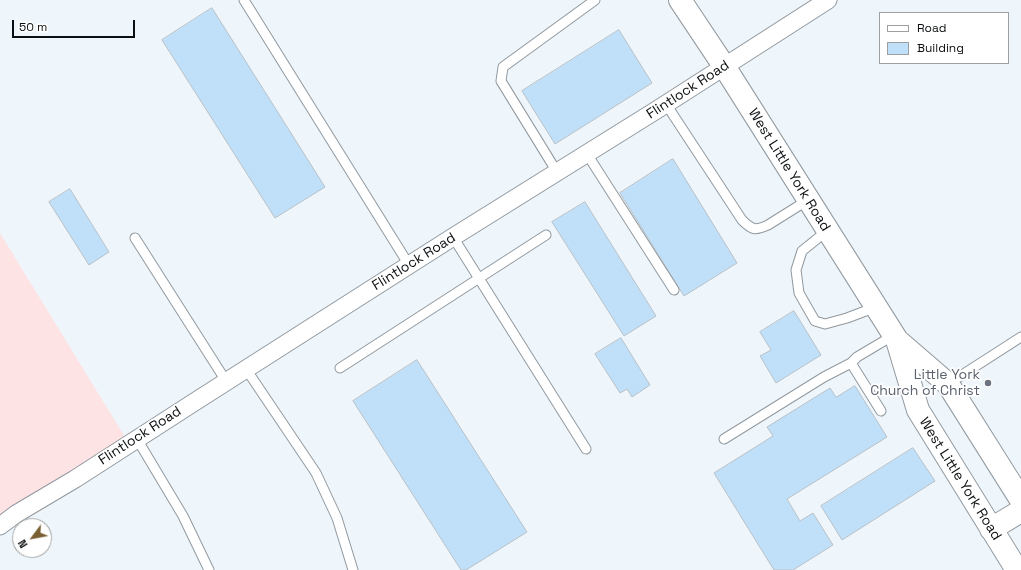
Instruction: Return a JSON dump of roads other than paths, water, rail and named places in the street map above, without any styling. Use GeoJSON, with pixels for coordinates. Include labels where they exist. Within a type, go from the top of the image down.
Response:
{"type":"FeatureCollection","features":[{"type":"Feature","properties":{"kind":"main road","name":"West Little York Road"},"geometry":{"type":"LineString","coordinates":[[680,0],[724,66],[895,338],[918,410],[1017,570]]}},
{"type":"Feature","properties":{"kind":"main road","name":"West Little York Road"},"geometry":{"type":"LineString","coordinates":[[895,338],[948,384],[1021,500]]}},
{"type":"Feature","properties":{"kind":"main road"},"geometry":{"type":"LineString","coordinates":[[991,529],[1021,511]]}},
{"type":"Feature","properties":{"kind":"street","name":"Flintlock Road"},"geometry":{"type":"LineString","coordinates":[[0,526],[16,514],[75,479],[226,381],[666,104],[828,0]]}},
{"type":"Feature","properties":{"kind":"lane"},"geometry":{"type":"LineString","coordinates":[[244,0],[409,265]]}},
{"type":"Feature","properties":{"kind":"lane"},"geometry":{"type":"LineString","coordinates":[[557,172],[501,81],[504,67],[595,0]]}},
{"type":"Feature","properties":{"kind":"lane"},"geometry":{"type":"LineString","coordinates":[[666,104],[742,220],[752,228],[756,230],[768,226],[808,200]]}},
{"type":"Feature","properties":{"kind":"lane"},"geometry":{"type":"LineString","coordinates":[[586,154],[674,290]]}},
{"type":"Feature","properties":{"kind":"lane"},"geometry":{"type":"LineString","coordinates":[[828,230],[802,251],[796,270],[799,293],[815,320],[826,324],[876,307]]}},
{"type":"Feature","properties":{"kind":"lane"},"geometry":{"type":"LineString","coordinates":[[340,368],[546,235]]}},
{"type":"Feature","properties":{"kind":"lane"},"geometry":{"type":"LineString","coordinates":[[453,237],[586,449]]}},
{"type":"Feature","properties":{"kind":"lane"},"geometry":{"type":"LineString","coordinates":[[135,238],[226,381]]}},
{"type":"Feature","properties":{"kind":"lane"},"geometry":{"type":"LineString","coordinates":[[724,439],[857,357],[895,338]]}},
{"type":"Feature","properties":{"kind":"lane"},"geometry":{"type":"LineString","coordinates":[[948,384],[1021,338]]}},
{"type":"Feature","properties":{"kind":"lane"},"geometry":{"type":"LineString","coordinates":[[850,362],[881,411]]}},
{"type":"Feature","properties":{"kind":"lane"},"geometry":{"type":"LineString","coordinates":[[246,369],[316,473],[337,518],[353,570]]}},
{"type":"Feature","properties":{"kind":"lane"},"geometry":{"type":"LineString","coordinates":[[137,439],[182,516],[209,570]]}},
{"type":"Feature","properties":{"kind":"place","name":"Little York Church of Christ"},"geometry":{"type":"Point","coordinates":[988,383]}}]}
